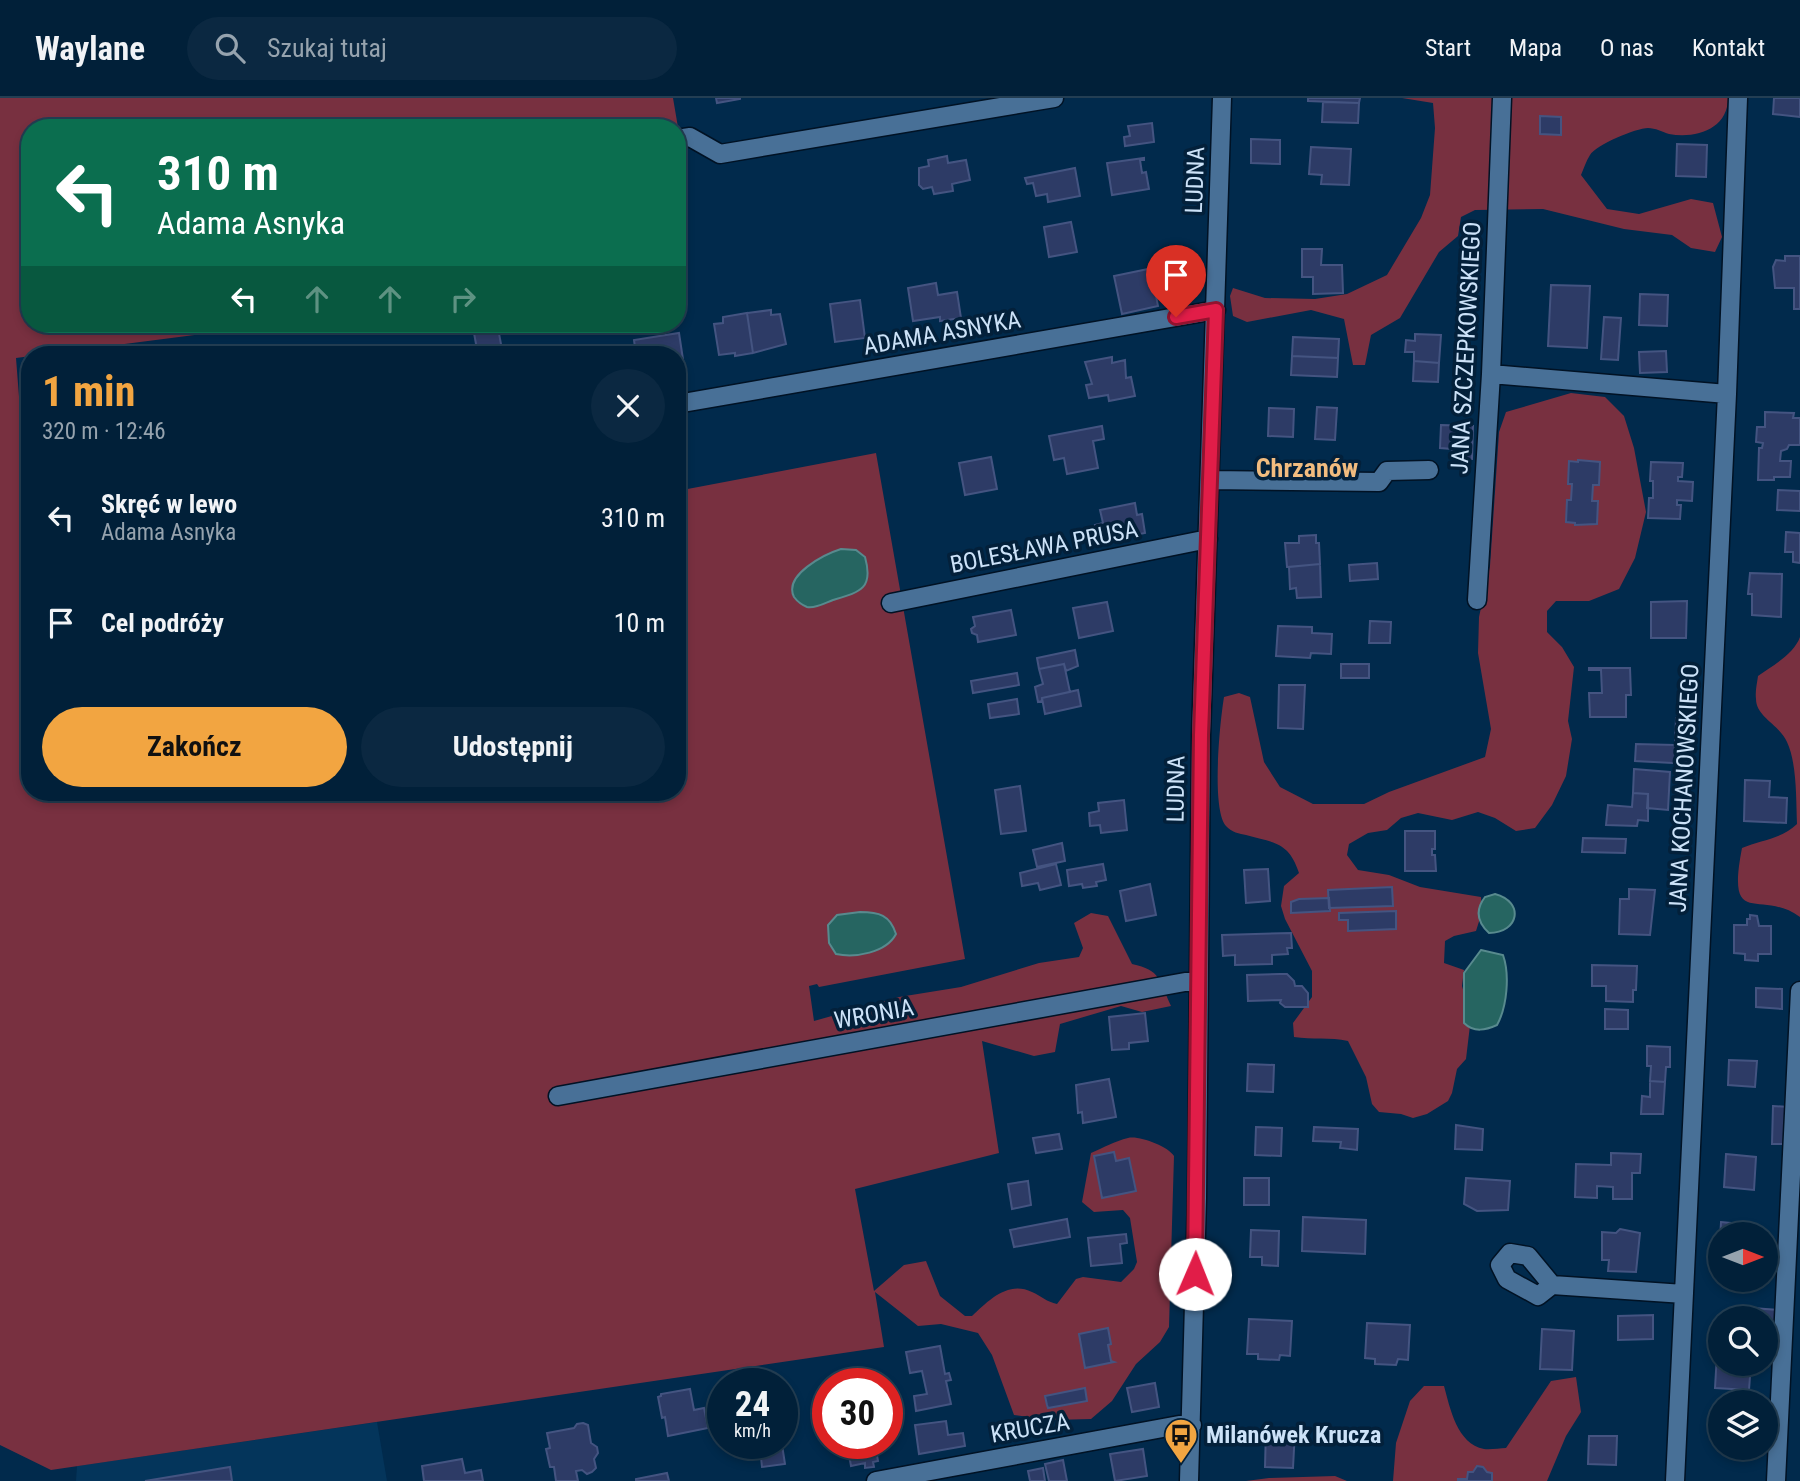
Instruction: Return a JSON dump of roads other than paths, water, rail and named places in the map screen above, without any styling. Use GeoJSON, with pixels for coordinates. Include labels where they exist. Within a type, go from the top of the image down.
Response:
{"type":"FeatureCollection","features":[{"type":"Feature","properties":{"kind":"street"},"geometry":{"type":"LineString","coordinates":[[686,138],[690,137],[720,155],[1054,98]]}},
{"type":"Feature","properties":{"kind":"street","name":"LUDNA"},"geometry":{"type":"LineString","coordinates":[[1189,1481],[1201,735],[1222,98]]}},
{"type":"Feature","properties":{"kind":"street","name":"JANA SZCZEPKOWSKIEGO"},"geometry":{"type":"LineString","coordinates":[[1477,600],[1491,374],[1502,98]]}},
{"type":"Feature","properties":{"kind":"street","name":"JANA KOCHANOWSKIEGO"},"geometry":{"type":"LineString","coordinates":[[1675,1481],[1727,394],[1738,98]]}},
{"type":"Feature","properties":{"kind":"street","name":"ADAMA ASNYKA"},"geometry":{"type":"LineString","coordinates":[[686,402],[1216,310]]}},
{"type":"Feature","properties":{"kind":"street"},"geometry":{"type":"LineString","coordinates":[[1491,374],[1727,394]]}},
{"type":"Feature","properties":{"kind":"street"},"geometry":{"type":"LineString","coordinates":[[1210,480],[1379,482],[1387,471],[1429,470]]}},
{"type":"Feature","properties":{"kind":"street","name":"BOLESŁAWA PRUSA"},"geometry":{"type":"LineString","coordinates":[[891,603],[1208,539]]}},
{"type":"Feature","properties":{"kind":"street","name":"WRONIA"},"geometry":{"type":"LineString","coordinates":[[558,1096],[1185,982],[1198,982]]}},
{"type":"Feature","properties":{"kind":"street"},"geometry":{"type":"LineString","coordinates":[[1776,1481],[1800,991]]}},
{"type":"Feature","properties":{"kind":"street"},"geometry":{"type":"LineString","coordinates":[[1552,1284],[1684,1294]]}},
{"type":"Feature","properties":{"kind":"street","name":"KRUCZA"},"geometry":{"type":"LineString","coordinates":[[876,1481],[1192,1425]]}},
{"type":"Feature","properties":{"kind":"place","name":"Milanówek Krucza"},"geometry":{"type":"Point","coordinates":[1181,1465]}},
{"type":"Feature","properties":{"kind":"district","name":"Chrzanów"},"geometry":{"type":"Point","coordinates":[1307,468]}}]}
